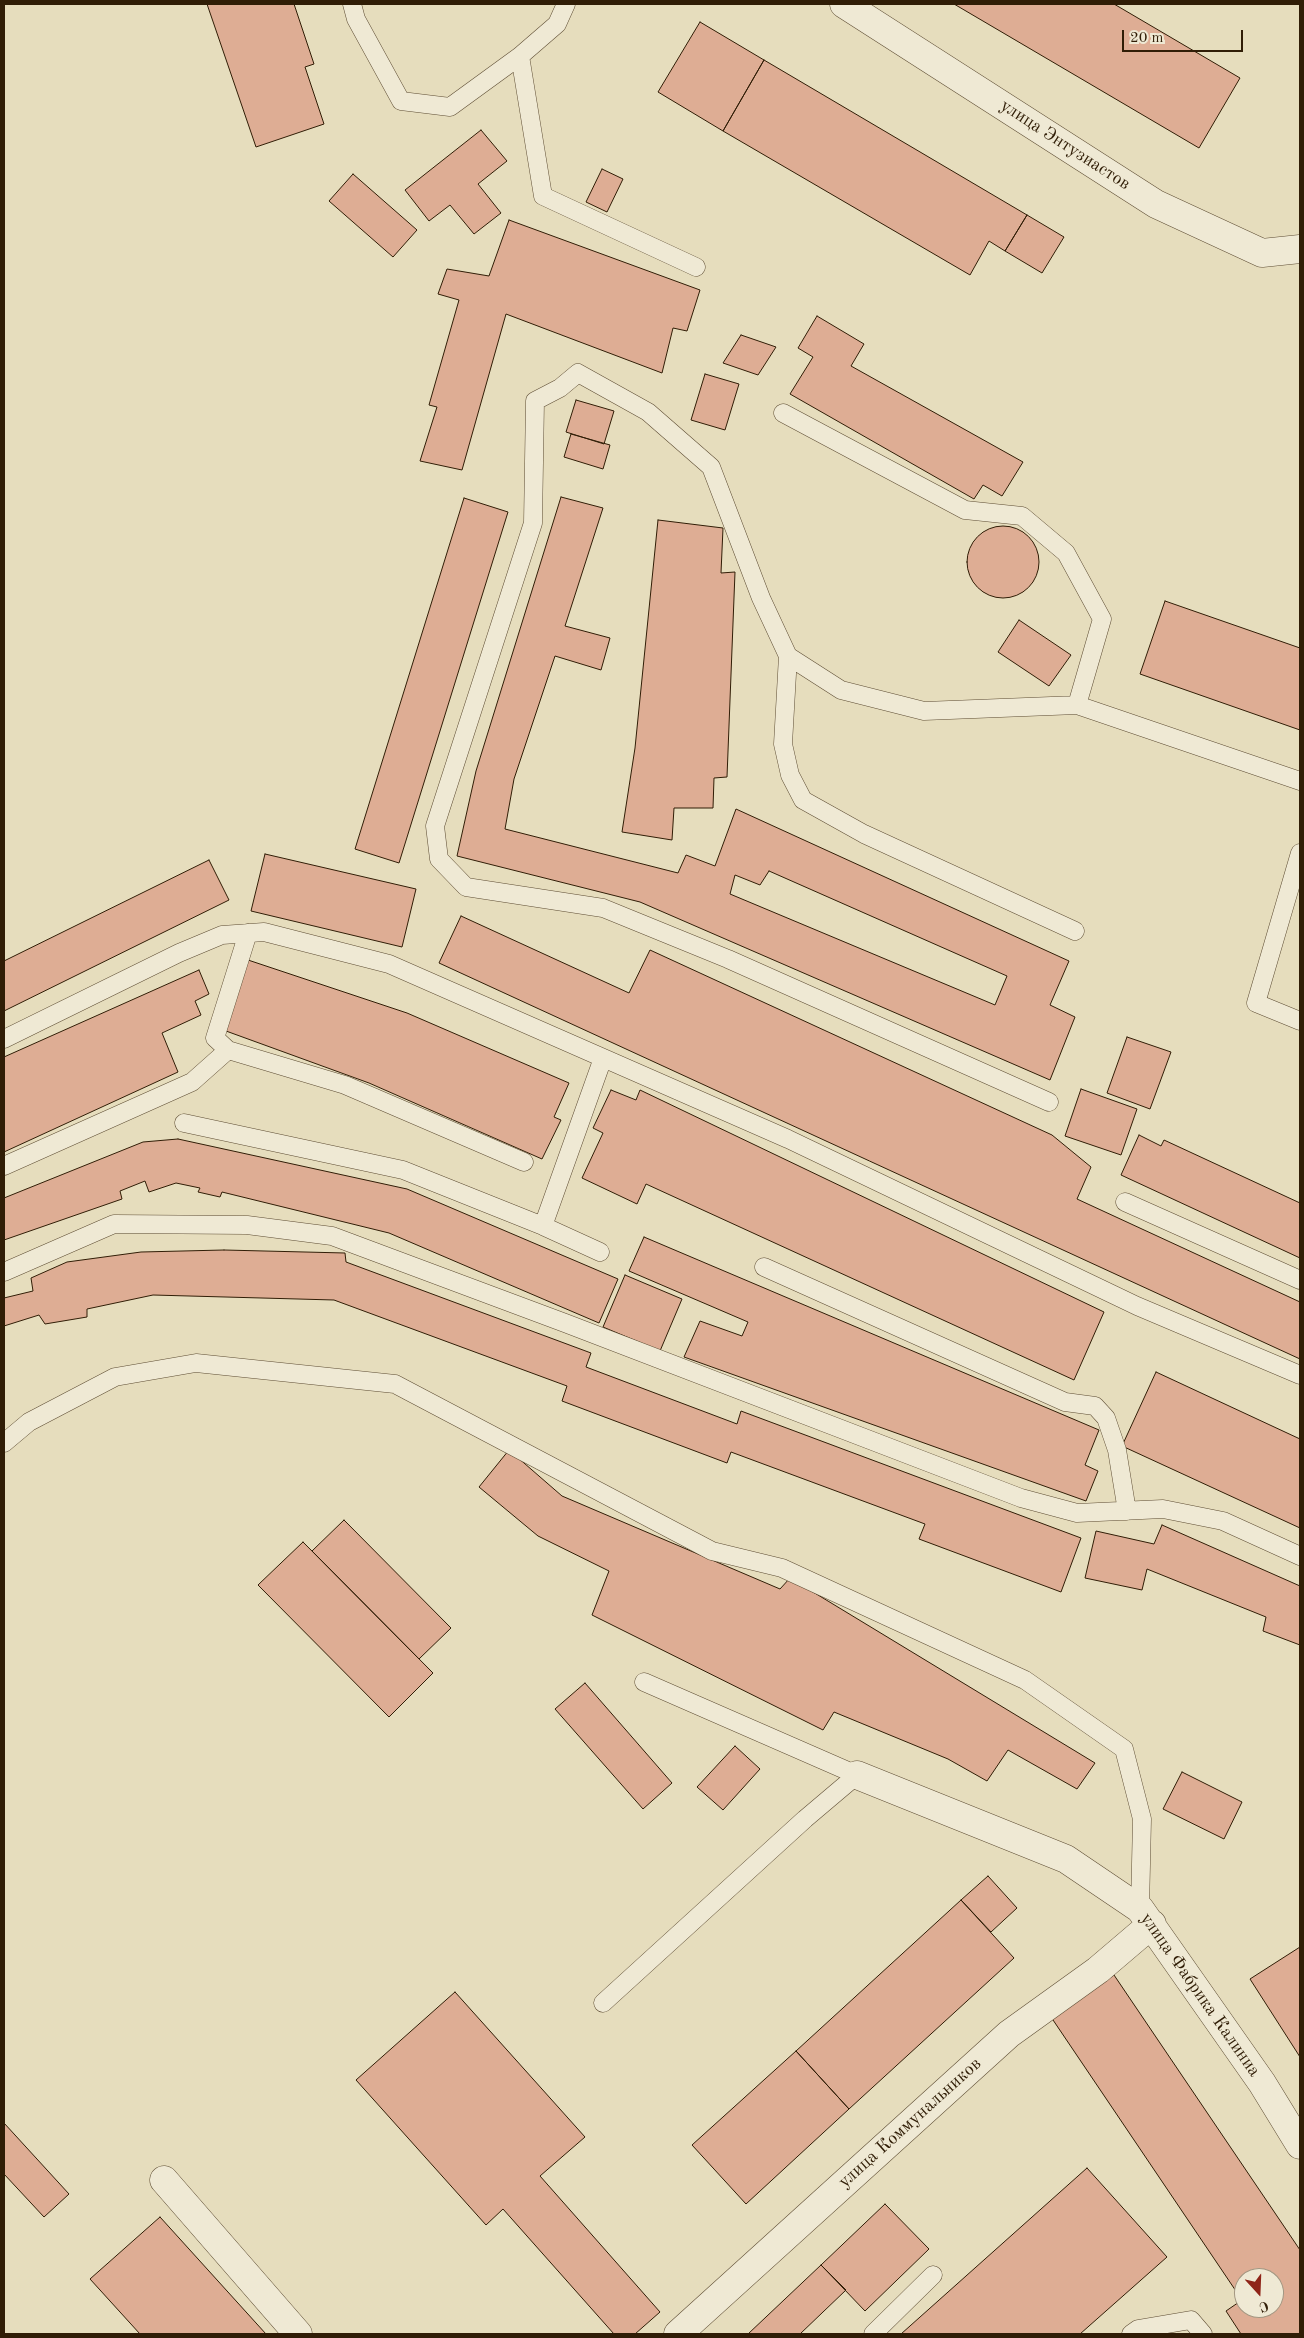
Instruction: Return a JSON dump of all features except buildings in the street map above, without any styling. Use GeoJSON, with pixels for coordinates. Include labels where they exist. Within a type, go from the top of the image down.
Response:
{"type":"FeatureCollection","features":[{"type":"Feature","properties":{"kind":"street","name":"улица Энтузиастов"},"geometry":{"type":"LineString","coordinates":[[844,4],[1156,204],[1262,252],[1300,249]]}},
{"type":"Feature","properties":{"kind":"street","name":"улица Фабрика Калиниа"},"geometry":{"type":"LineString","coordinates":[[857,1775],[1066,1859],[1146,1917],[1262,2083],[1300,2144]]}},
{"type":"Feature","properties":{"kind":"street","name":"улица Коммунальников"},"geometry":{"type":"LineString","coordinates":[[678,2334],[1009,2034],[1098,1970],[1146,1917]]}},
{"type":"Feature","properties":{"kind":"street"},"geometry":{"type":"LineString","coordinates":[[164,2180],[298,2334]]}},
{"type":"Feature","properties":{"kind":"lane"},"geometry":{"type":"LineString","coordinates":[[352,4],[356,18],[401,101],[450,107],[520,56],[557,24],[566,4]]}},
{"type":"Feature","properties":{"kind":"lane"},"geometry":{"type":"LineString","coordinates":[[520,56],[543,196],[696,267]]}},
{"type":"Feature","properties":{"kind":"lane"},"geometry":{"type":"LineString","coordinates":[[1048,1102],[728,959],[603,908],[466,887],[439,859],[434,826],[533,523],[535,400],[560,388],[578,373],[648,412],[711,467],[761,598],[788,656],[783,744],[790,775],[804,800],[864,834],[1075,931]]}},
{"type":"Feature","properties":{"kind":"lane"},"geometry":{"type":"LineString","coordinates":[[783,412],[965,510],[1022,516],[1066,553],[1102,619],[1077,705]]}},
{"type":"Feature","properties":{"kind":"lane"},"geometry":{"type":"LineString","coordinates":[[788,656],[841,690],[924,711],[1077,705],[1300,781]]}},
{"type":"Feature","properties":{"kind":"lane"},"geometry":{"type":"LineString","coordinates":[[1299,861],[1256,1002],[1300,1021]]}},
{"type":"Feature","properties":{"kind":"lane"},"geometry":{"type":"LineString","coordinates":[[4,1039],[179,952],[222,935],[264,932],[389,964],[788,1139],[1137,1306],[1300,1374]]}},
{"type":"Feature","properties":{"kind":"lane"},"geometry":{"type":"LineString","coordinates":[[248,933],[215,1038],[228,1050],[345,1085],[524,1162]]}},
{"type":"Feature","properties":{"kind":"lane"},"geometry":{"type":"LineString","coordinates":[[4,1166],[192,1082],[228,1050]]}},
{"type":"Feature","properties":{"kind":"lane"},"geometry":{"type":"LineString","coordinates":[[543,1226],[603,1058]]}},
{"type":"Feature","properties":{"kind":"lane"},"geometry":{"type":"LineString","coordinates":[[184,1123],[403,1170],[543,1226],[600,1252]]}},
{"type":"Feature","properties":{"kind":"lane"},"geometry":{"type":"LineString","coordinates":[[1125,1202],[1300,1280]]}},
{"type":"Feature","properties":{"kind":"lane"},"geometry":{"type":"LineString","coordinates":[[4,1272],[114,1224],[247,1225],[332,1236],[1021,1498],[1077,1513],[1163,1509],[1223,1521],[1300,1556]]}},
{"type":"Feature","properties":{"kind":"lane"},"geometry":{"type":"LineString","coordinates":[[764,1268],[1065,1402],[1095,1406],[1106,1418],[1116,1450],[1127,1511]]}},
{"type":"Feature","properties":{"kind":"lane"},"geometry":{"type":"LineString","coordinates":[[4,1443],[29,1422],[115,1377],[196,1363],[395,1384],[712,1551],[782,1568],[1024,1680],[1124,1749],[1142,1819],[1146,1917]]}},
{"type":"Feature","properties":{"kind":"lane"},"geometry":{"type":"LineString","coordinates":[[604,2003],[805,1819],[857,1775],[644,1682]]}},
{"type":"Feature","properties":{"kind":"lane"},"geometry":{"type":"LineString","coordinates":[[873,2334],[933,2275]]}},
{"type":"Feature","properties":{"kind":"lane"},"geometry":{"type":"LineString","coordinates":[[1131,2334],[1138,2329],[1191,2320],[1203,2334]]}}]}
